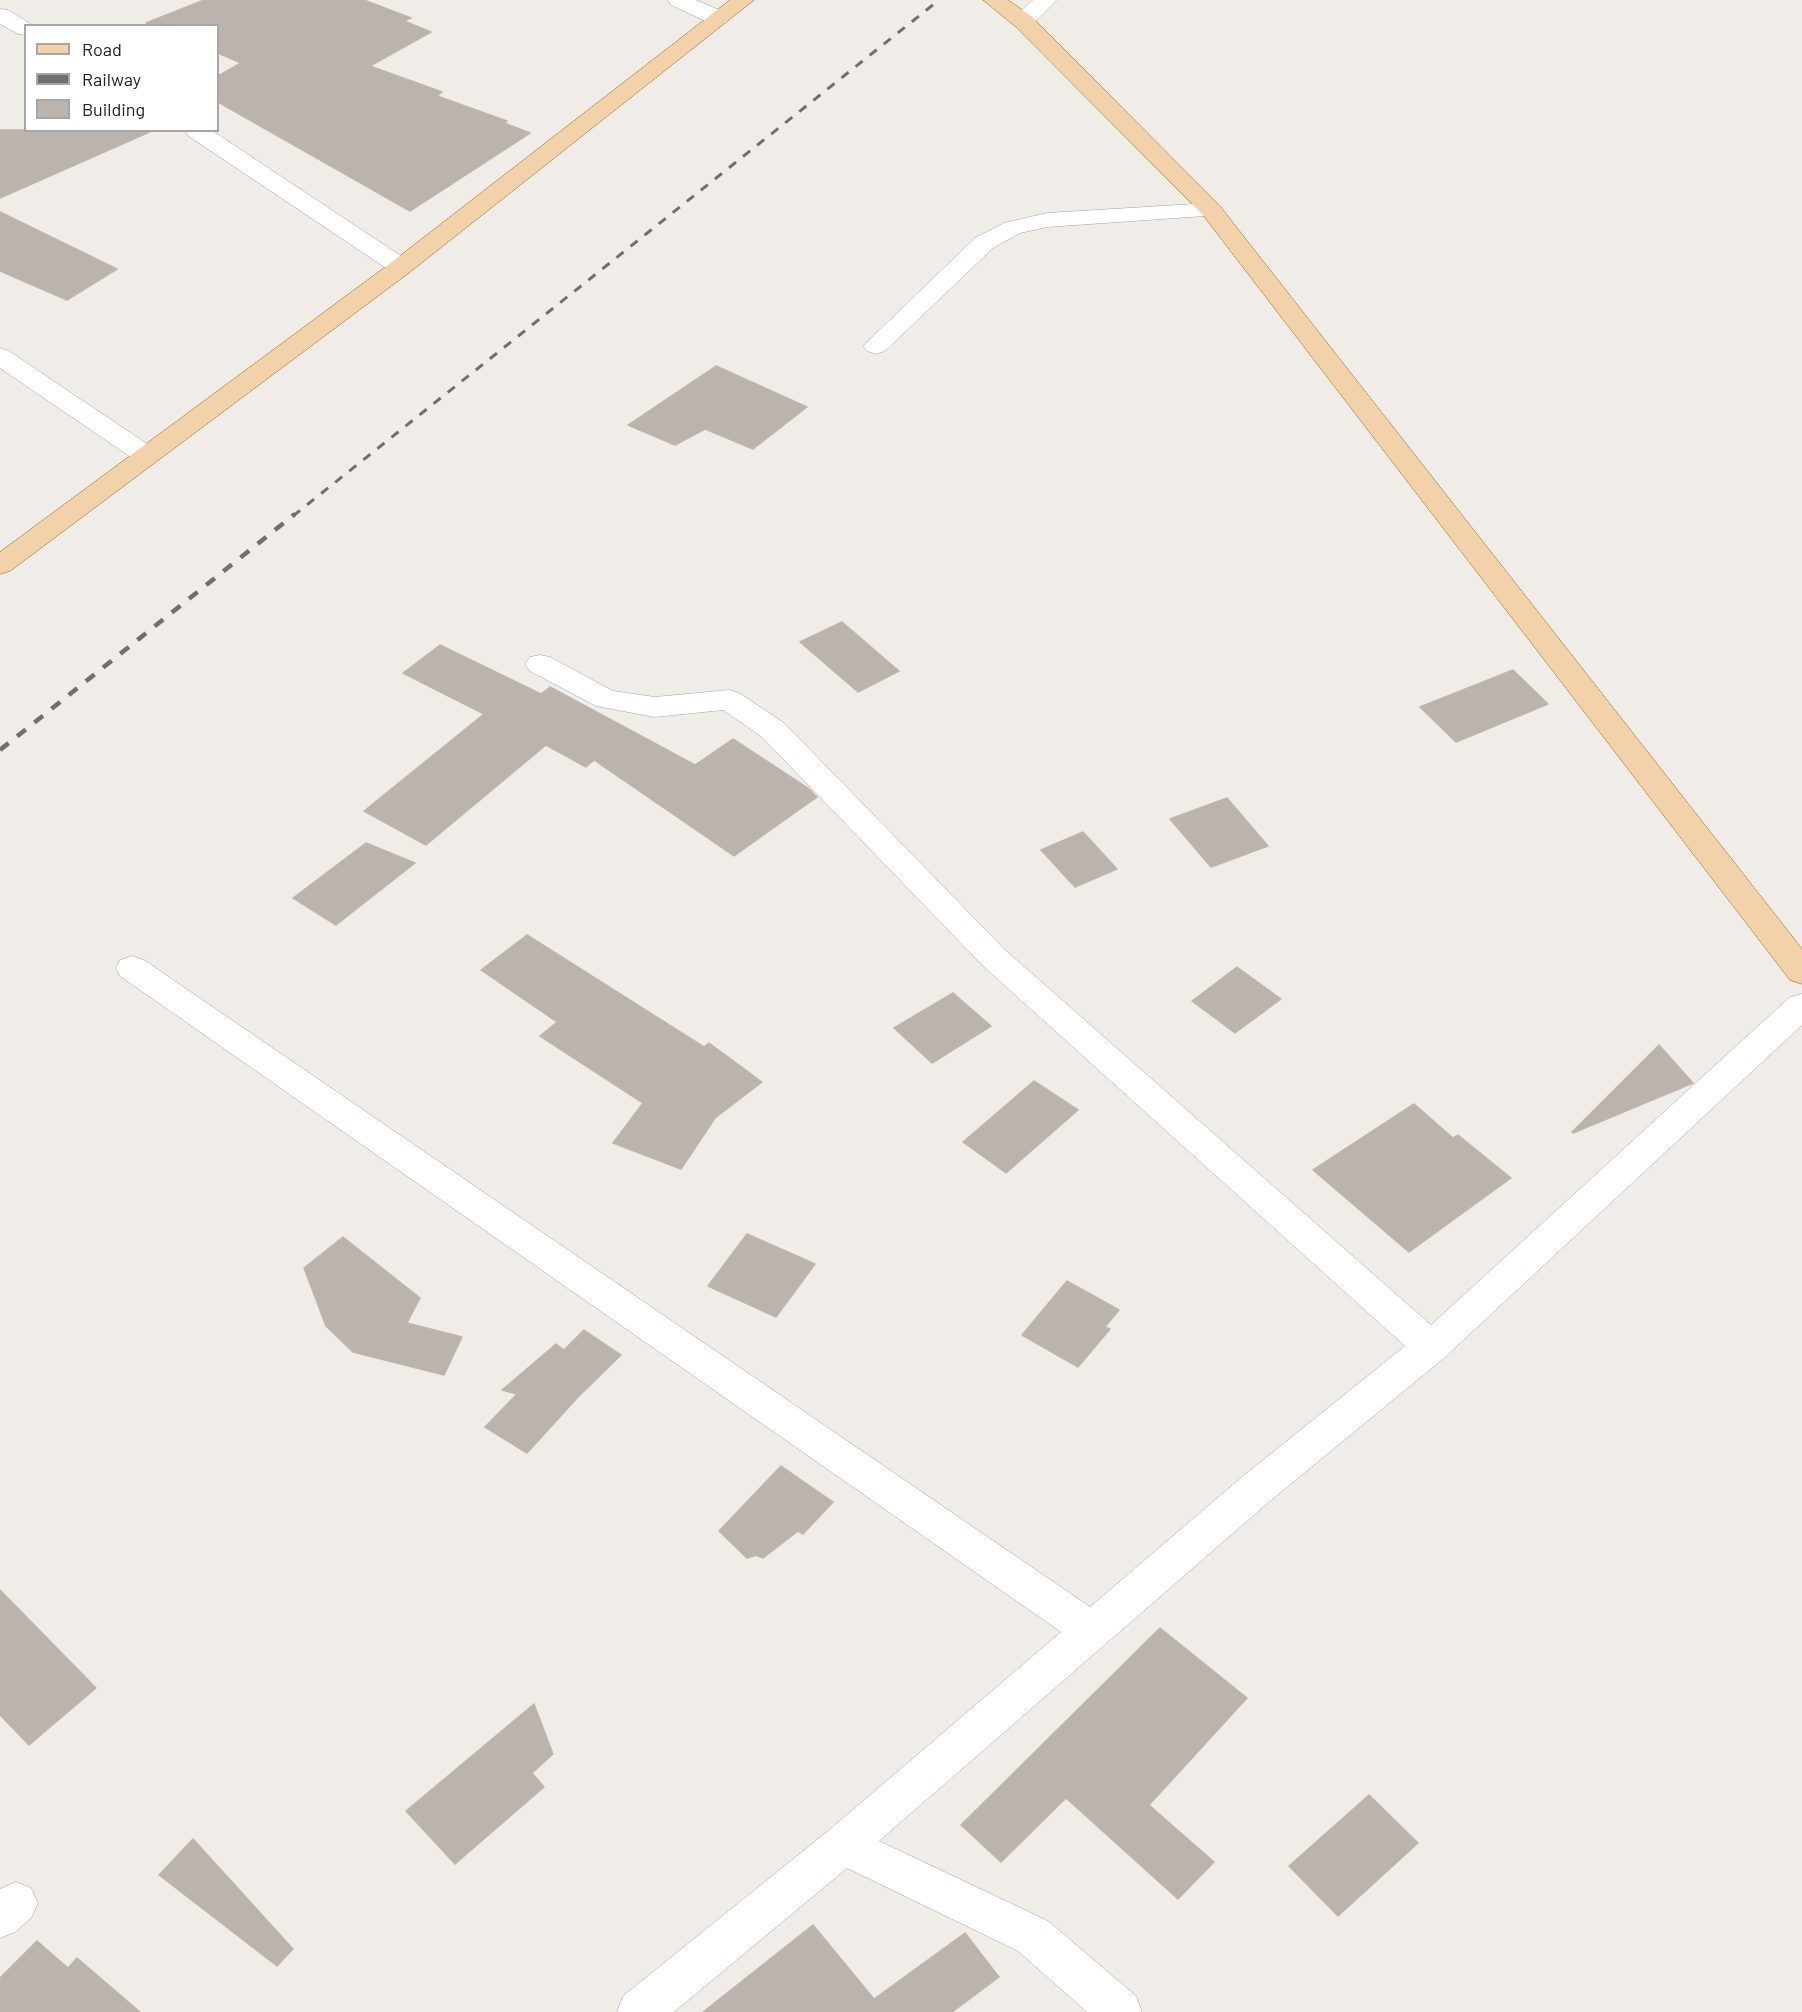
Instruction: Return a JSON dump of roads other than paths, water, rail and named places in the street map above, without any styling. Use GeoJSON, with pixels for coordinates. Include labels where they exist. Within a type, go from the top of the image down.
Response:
{"type":"FeatureCollection","features":[{"type":"Feature","properties":{"kind":"main road"},"geometry":{"type":"LineString","coordinates":[[0,565],[401,267],[743,0]]}},
{"type":"Feature","properties":{"kind":"main road"},"geometry":{"type":"LineString","coordinates":[[994,0],[1023,21],[1211,210],[1802,972]]}},
{"type":"Feature","properties":{"kind":"street"},"geometry":{"type":"LineString","coordinates":[[679,0],[718,18]]}},
{"type":"Feature","properties":{"kind":"street"},"geometry":{"type":"LineString","coordinates":[[1023,21],[1046,0]]}},
{"type":"Feature","properties":{"kind":"street"},"geometry":{"type":"LineString","coordinates":[[0,15],[24,29]]}},
{"type":"Feature","properties":{"kind":"street"},"geometry":{"type":"LineString","coordinates":[[198,132],[401,267]]}},
{"type":"Feature","properties":{"kind":"street"},"geometry":{"type":"LineString","coordinates":[[876,346],[984,243],[1012,228],[1047,220],[1211,210]]}},
{"type":"Feature","properties":{"kind":"street"},"geometry":{"type":"LineString","coordinates":[[0,356],[147,456]]}},
{"type":"Feature","properties":{"kind":"street"},"geometry":{"type":"LineString","coordinates":[[540,664],[606,699],[655,707],[729,700],[773,730],[993,957],[1431,1347]]}},
{"type":"Feature","properties":{"kind":"street"},"geometry":{"type":"LineString","coordinates":[[132,968],[1092,1631]]}},
{"type":"Feature","properties":{"kind":"street"},"geometry":{"type":"LineString","coordinates":[[639,2012],[843,1845],[1256,1489],[1431,1347],[1802,1006]]}},
{"type":"Feature","properties":{"kind":"street"},"geometry":{"type":"LineString","coordinates":[[843,1845],[1033,1936],[1120,2012]]}},
{"type":"Feature","properties":{"kind":"railway"},"geometry":{"type":"LineString","coordinates":[[293,516],[939,0]]}},
{"type":"Feature","properties":{"kind":"railway"},"geometry":{"type":"LineString","coordinates":[[0,750],[295,514]]}}]}
